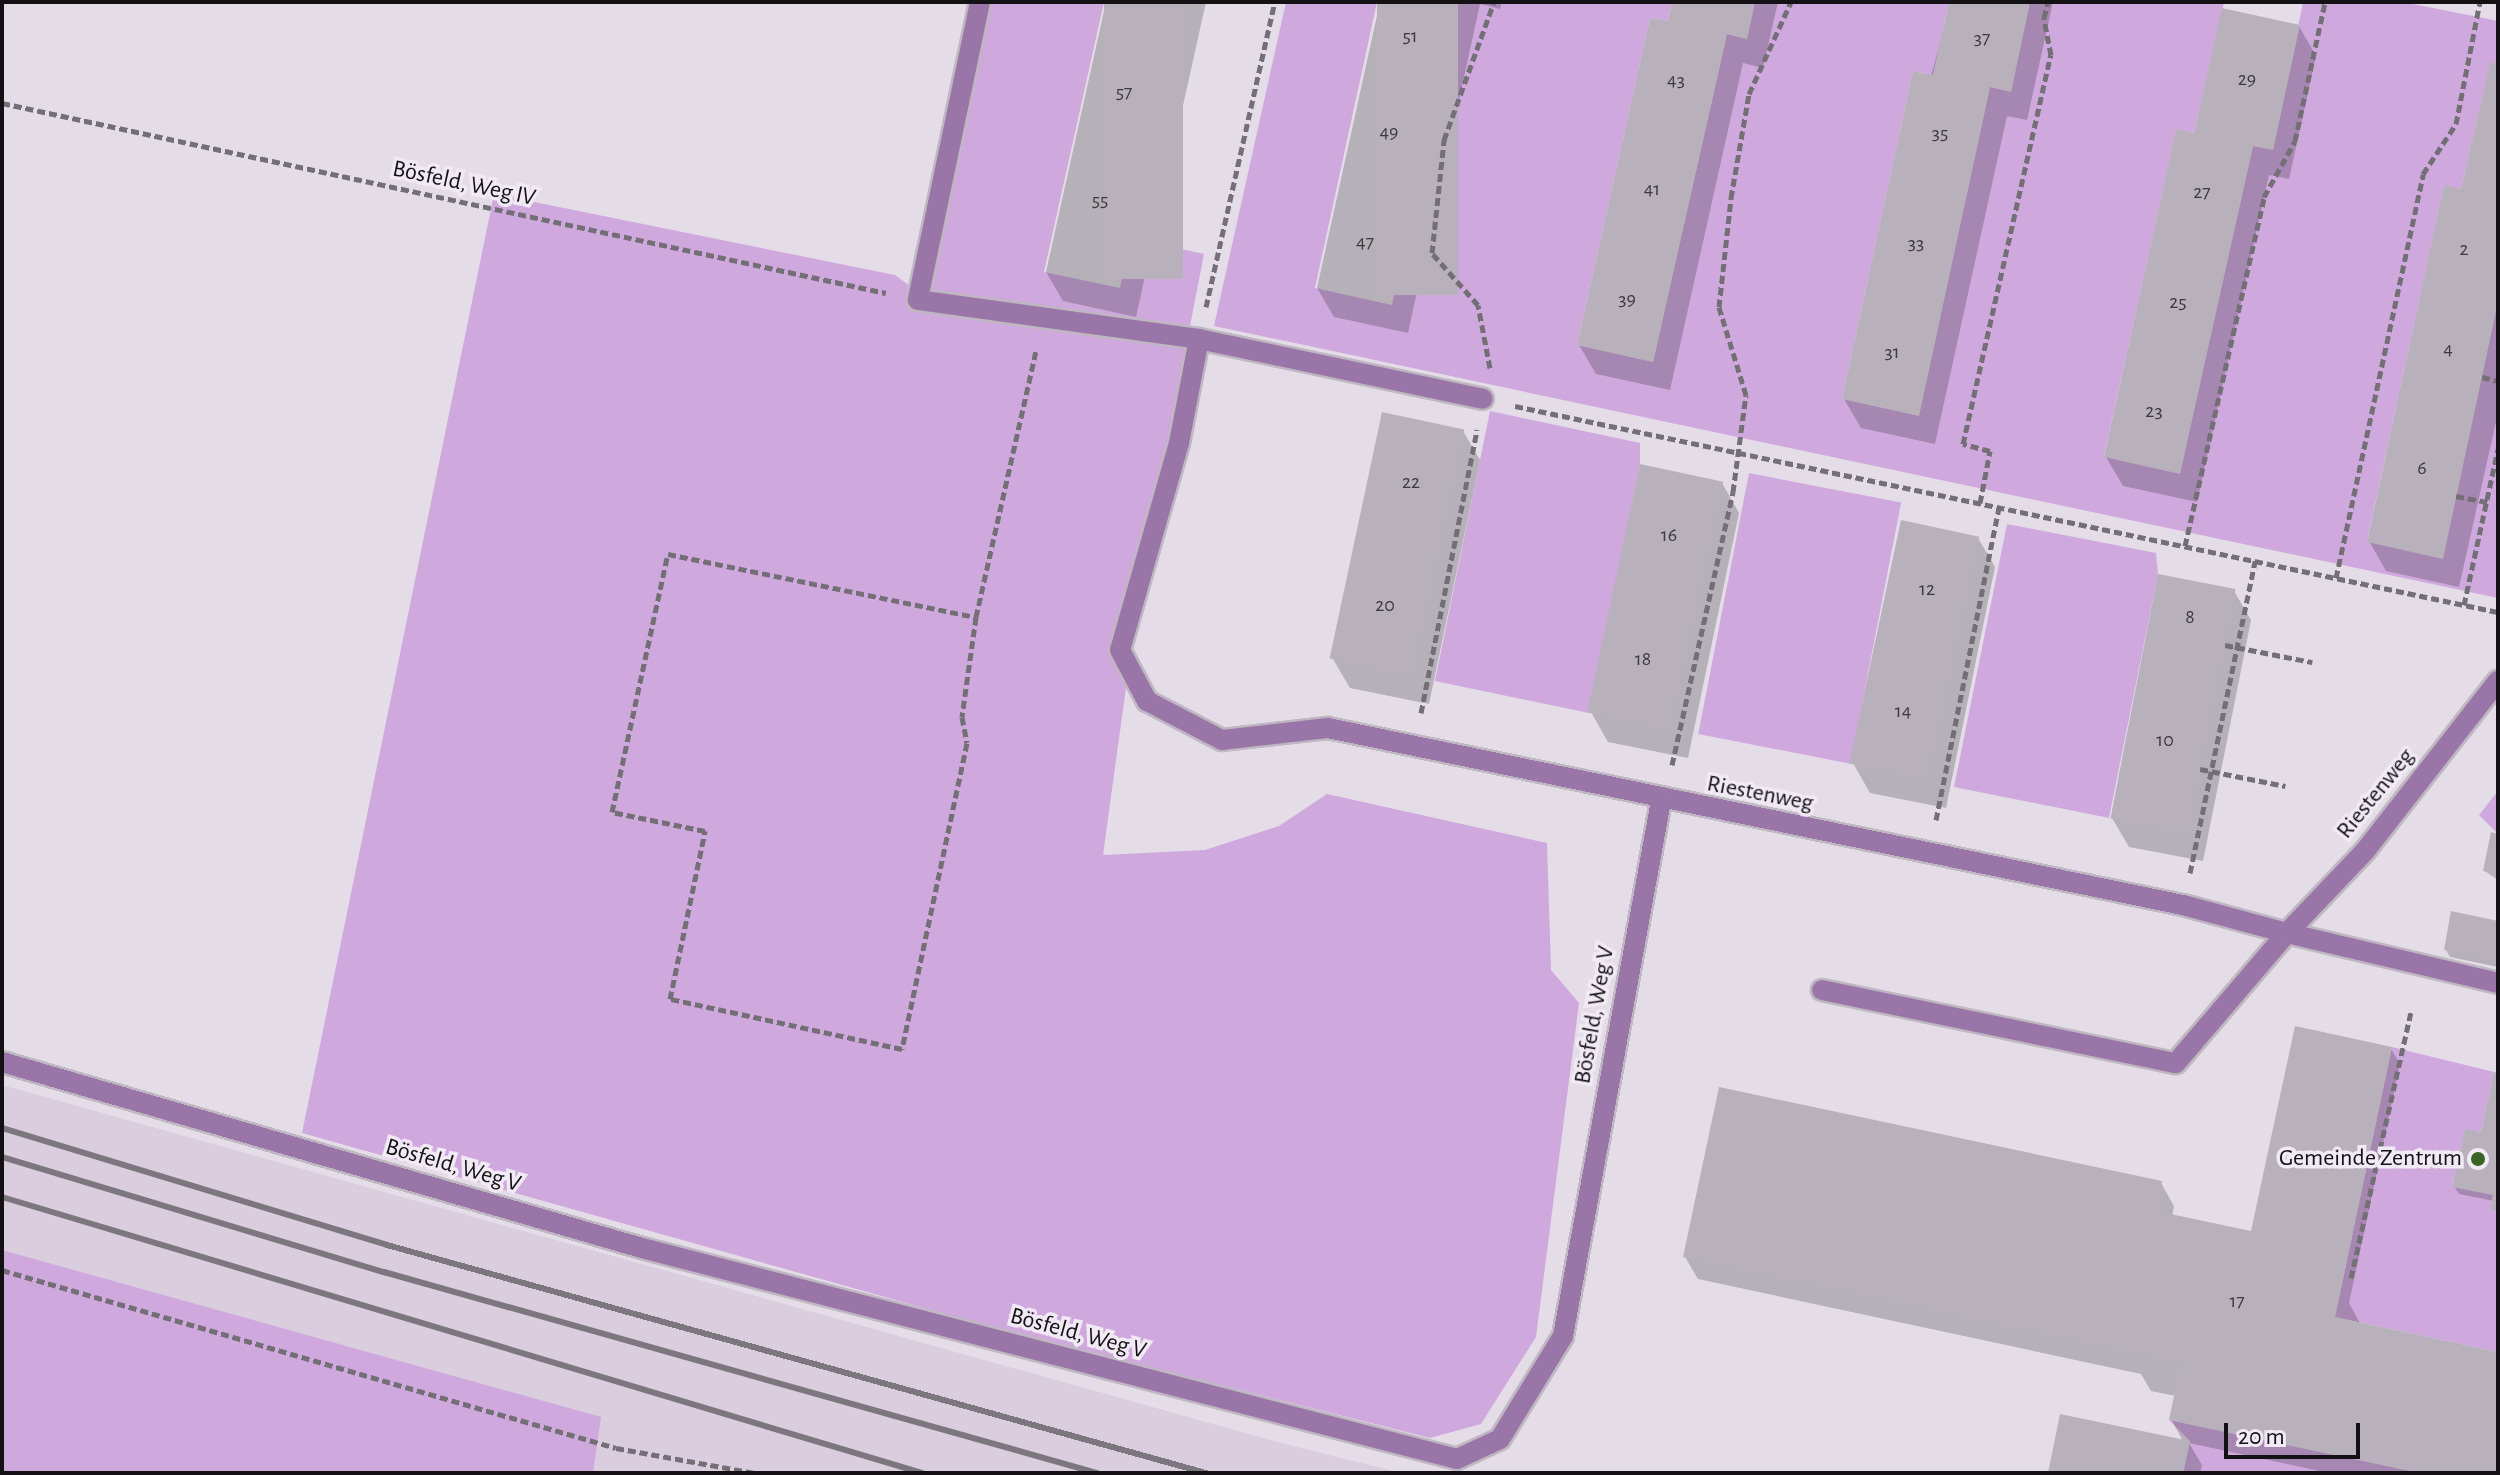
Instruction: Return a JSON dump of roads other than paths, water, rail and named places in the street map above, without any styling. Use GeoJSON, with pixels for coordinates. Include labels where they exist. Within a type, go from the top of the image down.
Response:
{"type":"FeatureCollection","features":[{"type":"Feature","properties":{"kind":"street"},"geometry":{"type":"LineString","coordinates":[[980,2],[918,300],[1199,339],[1483,399]]}},
{"type":"Feature","properties":{"kind":"street","name":"Riestenweg"},"geometry":{"type":"LineString","coordinates":[[1199,339],[1179,443],[1120,650],[1147,701],[1222,740],[1328,728],[1661,801],[2183,905],[2498,983]]}},
{"type":"Feature","properties":{"kind":"street","name":"Riestenweg"},"geometry":{"type":"LineString","coordinates":[[2287,933],[2365,851],[2498,681]]}},
{"type":"Feature","properties":{"kind":"street","name":"Bösfeld, Weg V"},"geometry":{"type":"LineString","coordinates":[[2,1062],[642,1248],[1457,1459],[1500,1439],[1563,1336],[1661,801]]}},
{"type":"Feature","properties":{"kind":"street"},"geometry":{"type":"LineString","coordinates":[[1822,990],[2176,1063],[2287,933]]}},
{"type":"Feature","properties":{"kind":"railway"},"geometry":{"type":"LineString","coordinates":[[2,1128],[387,1245],[1206,1473]]}},
{"type":"Feature","properties":{"kind":"railway"},"geometry":{"type":"LineString","coordinates":[[2,1157],[384,1272],[1097,1473]]}},
{"type":"Feature","properties":{"kind":"railway"},"geometry":{"type":"LineString","coordinates":[[2,1197],[922,1473]]}},
{"type":"Feature","properties":{"kind":"place","name":"Gemeinde Zentrum"},"geometry":{"type":"Point","coordinates":[2478,1159]}}]}
